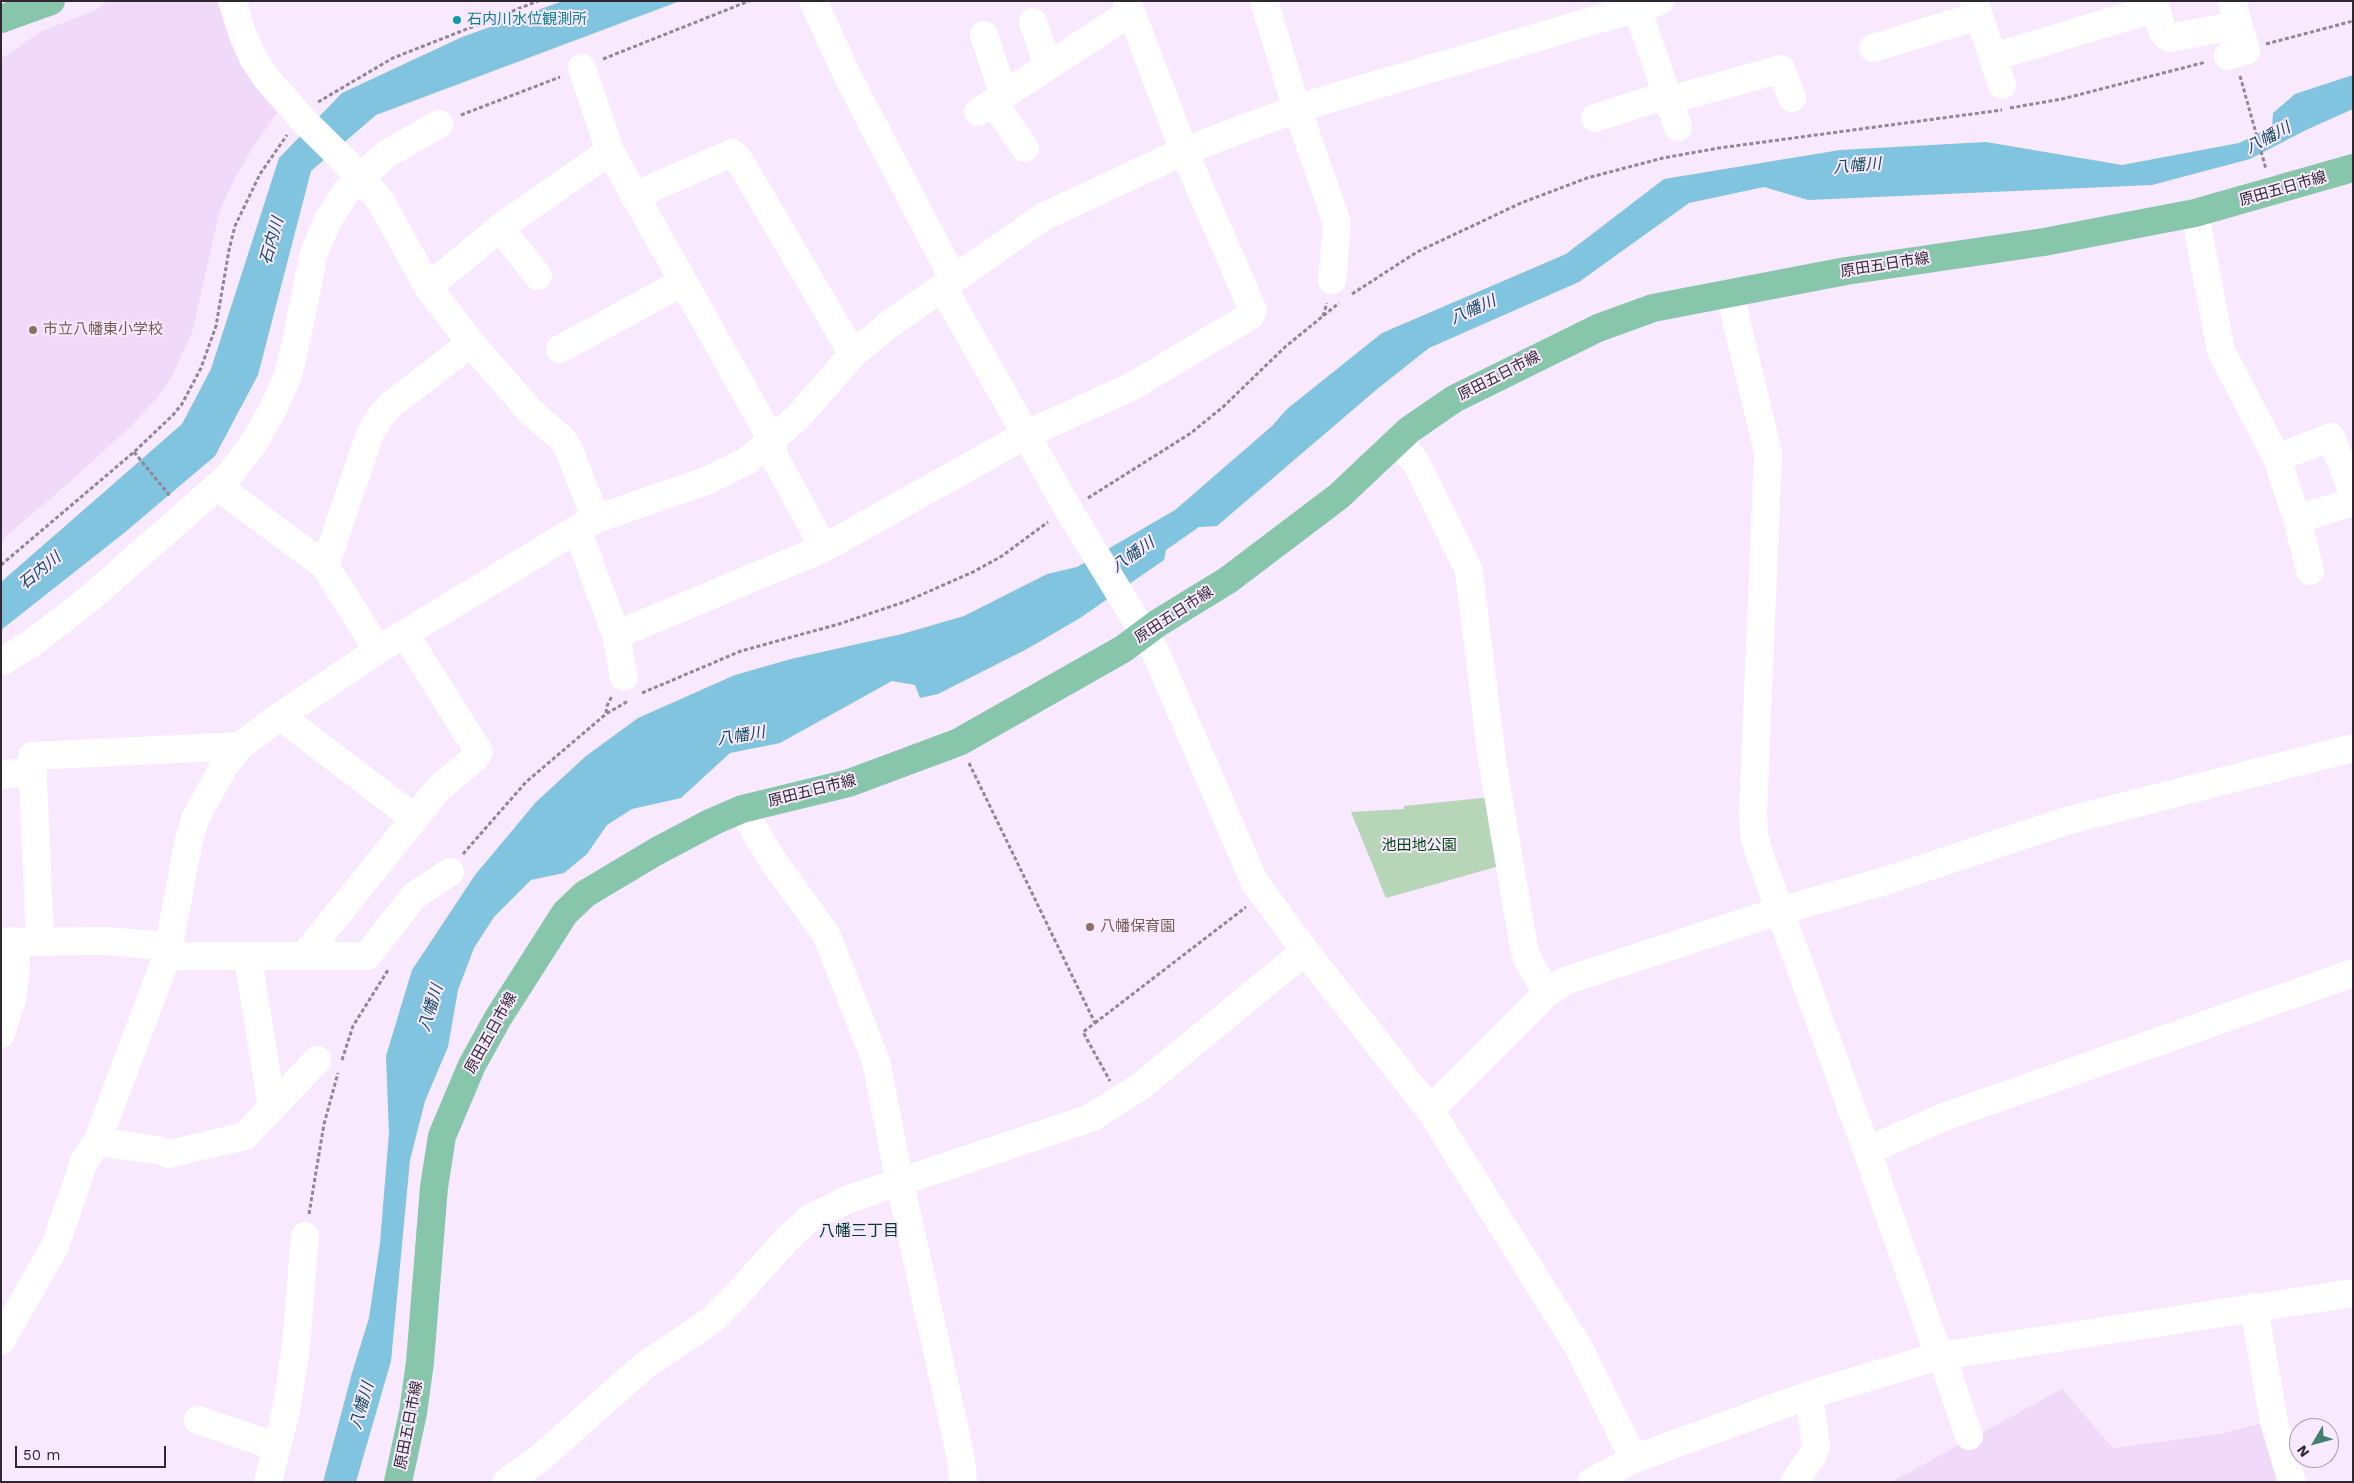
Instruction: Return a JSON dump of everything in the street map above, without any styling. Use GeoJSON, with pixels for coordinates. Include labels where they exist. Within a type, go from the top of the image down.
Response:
{"type":"FeatureCollection","features":[{"type":"Feature","properties":{"kind":"main road"},"geometry":{"type":"LineString","coordinates":[[1,19],[50,1]]}},
{"type":"Feature","properties":{"kind":"main road","name":"原田五日市線"},"geometry":{"type":"LineString","coordinates":[[398,1482],[413,1413],[420,1362],[434,1187],[442,1136],[472,1065],[498,1018],[565,913],[585,894],[657,850],[742,809],[849,783],[959,742],[1123,649],[1142,629],[1228,580],[1339,496],[1424,419],[1454,399],[1598,328],[1653,308],[1846,271],[2044,242],[2195,213],[2353,168]]}},
{"type":"Feature","properties":{"kind":"street"},"geometry":{"type":"LineString","coordinates":[[232,1],[253,58],[280,95],[358,174],[381,202],[428,287],[471,343],[530,410],[565,444],[630,691]]}},
{"type":"Feature","properties":{"kind":"street"},"geometry":{"type":"LineString","coordinates":[[813,1],[848,77],[951,274],[944,288]]}},
{"type":"Feature","properties":{"kind":"street"},"geometry":{"type":"LineString","coordinates":[[1264,1],[1293,97],[1337,223],[1341,293]]}},
{"type":"Feature","properties":{"kind":"street"},"geometry":{"type":"LineString","coordinates":[[1,1341],[55,1246],[84,1162],[97,1142],[168,951],[188,844],[195,819],[224,766],[240,746],[280,716],[378,650],[587,524],[706,481],[747,460],[798,418],[853,354],[887,326],[1043,217],[1184,151],[1298,108],[1639,5],[1678,127]]}},
{"type":"Feature","properties":{"kind":"street"},"geometry":{"type":"LineString","coordinates":[[616,635],[824,548],[1027,434],[1131,387],[1250,316],[1253,310],[1184,151],[1129,7],[1048,66],[992,103]]}},
{"type":"Feature","properties":{"kind":"street"},"geometry":{"type":"LineString","coordinates":[[1993,57],[2156,8],[2163,33],[2170,38],[2236,41]]}},
{"type":"Feature","properties":{"kind":"street"},"geometry":{"type":"LineString","coordinates":[[1873,48],[1976,9],[2002,85]]}},
{"type":"Feature","properties":{"kind":"street"},"geometry":{"type":"LineString","coordinates":[[1033,22],[1048,66]]}},
{"type":"Feature","properties":{"kind":"street"},"geometry":{"type":"LineString","coordinates":[[984,36],[992,103],[1024,148]]}},
{"type":"Feature","properties":{"kind":"street"},"geometry":{"type":"LineString","coordinates":[[582,68],[610,151],[772,440],[775,458],[824,548]]}},
{"type":"Feature","properties":{"kind":"street"},"geometry":{"type":"LineString","coordinates":[[1594,118],[1781,69],[1792,98]]}},
{"type":"Feature","properties":{"kind":"street"},"geometry":{"type":"LineString","coordinates":[[1,662],[32,643],[89,599],[229,476],[255,441],[273,409],[287,378],[314,253],[328,220],[358,174],[385,155],[439,124]]}},
{"type":"Feature","properties":{"kind":"street"},"geometry":{"type":"LineString","coordinates":[[428,287],[500,228],[610,151]]}},
{"type":"Feature","properties":{"kind":"street"},"geometry":{"type":"LineString","coordinates":[[634,196],[732,153],[737,157],[754,185],[853,354]]}},
{"type":"Feature","properties":{"kind":"street"},"geometry":{"type":"LineString","coordinates":[[2195,213],[2221,351],[2277,458],[2297,519],[2310,572]]}},
{"type":"Feature","properties":{"kind":"street"},"geometry":{"type":"LineString","coordinates":[[500,228],[538,276]]}},
{"type":"Feature","properties":{"kind":"street"},"geometry":{"type":"LineString","coordinates":[[560,349],[683,282]]}},
{"type":"Feature","properties":{"kind":"street"},"geometry":{"type":"LineString","coordinates":[[944,288],[1070,510],[1155,651],[1189,735],[1254,881],[1305,951],[1430,1110],[1580,1348],[1634,1459]]}},
{"type":"Feature","properties":{"kind":"street"},"geometry":{"type":"LineString","coordinates":[[1730,294],[1768,453],[1753,813],[1754,835],[1779,911],[1970,1436]]}},
{"type":"Feature","properties":{"kind":"street"},"geometry":{"type":"LineString","coordinates":[[325,566],[370,434],[380,417],[392,404],[471,343]]}},
{"type":"Feature","properties":{"kind":"street"},"geometry":{"type":"LineString","coordinates":[[2277,458],[2331,437],[2353,493]]}},
{"type":"Feature","properties":{"kind":"street"},"geometry":{"type":"LineString","coordinates":[[1398,441],[1417,464],[1469,571],[1492,759],[1524,948],[1527,958],[1547,993]]}},
{"type":"Feature","properties":{"kind":"street"},"geometry":{"type":"LineString","coordinates":[[217,486],[325,566],[378,650]]}},
{"type":"Feature","properties":{"kind":"street"},"geometry":{"type":"LineString","coordinates":[[2297,519],[2353,502]]}},
{"type":"Feature","properties":{"kind":"street"},"geometry":{"type":"LineString","coordinates":[[304,956],[439,788],[475,758],[479,752],[405,634]]}},
{"type":"Feature","properties":{"kind":"street"},"geometry":{"type":"LineString","coordinates":[[280,716],[414,818]]}},
{"type":"Feature","properties":{"kind":"street"},"geometry":{"type":"LineString","coordinates":[[1,1034],[12,999],[16,970],[32,756],[240,746]]}},
{"type":"Feature","properties":{"kind":"street"},"geometry":{"type":"LineString","coordinates":[[1430,1110],[1547,993],[1565,981],[1779,911],[1885,881],[2066,821],[2353,748]]}},
{"type":"Feature","properties":{"kind":"street"},"geometry":{"type":"LineString","coordinates":[[1,775],[32,771]]}},
{"type":"Feature","properties":{"kind":"street"},"geometry":{"type":"LineString","coordinates":[[742,809],[772,862],[807,907],[832,945],[876,1061],[900,1183],[961,1458],[962,1482]]}},
{"type":"Feature","properties":{"kind":"street"},"geometry":{"type":"LineString","coordinates":[[19,941],[105,941],[168,951],[248,958],[366,956],[414,896],[450,872]]}},
{"type":"Feature","properties":{"kind":"street"},"geometry":{"type":"LineString","coordinates":[[506,1482],[539,1459],[644,1366],[712,1320],[735,1298],[788,1238],[810,1218],[849,1199],[1091,1118],[1141,1086],[1305,951]]}},
{"type":"Feature","properties":{"kind":"street"},"geometry":{"type":"LineString","coordinates":[[248,958],[272,1108]]}},
{"type":"Feature","properties":{"kind":"street"},"geometry":{"type":"LineString","coordinates":[[1867,1151],[1950,1115],[2353,973]]}},
{"type":"Feature","properties":{"kind":"street"},"geometry":{"type":"LineString","coordinates":[[97,1142],[157,1150],[169,1154],[245,1136],[272,1108],[332,1064]]}},
{"type":"Feature","properties":{"kind":"street"},"geometry":{"type":"LineString","coordinates":[[268,1482],[286,1411],[296,1347],[305,1236]]}},
{"type":"Feature","properties":{"kind":"street"},"geometry":{"type":"LineString","coordinates":[[1591,1482],[1634,1459],[1809,1395],[1940,1356],[2353,1293]]}},
{"type":"Feature","properties":{"kind":"street"},"geometry":{"type":"LineString","coordinates":[[2254,1307],[2274,1422],[2292,1482]]}},
{"type":"Feature","properties":{"kind":"street"},"geometry":{"type":"LineString","coordinates":[[1794,1482],[1812,1455],[1816,1445],[1809,1395]]}},
{"type":"Feature","properties":{"kind":"street"},"geometry":{"type":"LineString","coordinates":[[198,1420],[277,1447]]}},
{"type":"Feature","properties":{"kind":"path"},"geometry":{"type":"LineString","coordinates":[[1,565],[134,452],[182,404],[201,368],[217,320],[226,263],[235,226],[260,174],[302,119],[335,91],[393,58],[538,1]]}},
{"type":"Feature","properties":{"kind":"path"},"geometry":{"type":"LineString","coordinates":[[450,872],[494,817],[526,782],[630,691],[674,678],[740,651],[839,624],[907,601],[973,572],[1002,556],[1191,433],[1224,406],[1341,293],[1417,252],[1521,203],[1587,178],[1663,158],[2037,104],[2236,41],[2353,21]]}},
{"type":"Feature","properties":{"kind":"path"},"geometry":{"type":"LineString","coordinates":[[2236,41],[2269,176]]}},
{"type":"Feature","properties":{"kind":"path"},"geometry":{"type":"LineString","coordinates":[[134,452],[174,502]]}},
{"type":"Feature","properties":{"kind":"path"},"geometry":{"type":"LineString","coordinates":[[959,742],[1094,1023]]}},
{"type":"Feature","properties":{"kind":"path"},"geometry":{"type":"LineString","coordinates":[[1120,1099],[1083,1032],[1263,895]]}},
{"type":"Feature","properties":{"kind":"path"},"geometry":{"type":"LineString","coordinates":[[305,1236],[332,1064],[353,1026],[392,964]]}},
{"type":"Feature","properties":{"kind":"shaded area"},"geometry":{"type":"Polygon","coordinates":[[[107,1],[221,1],[248,72],[277,113],[253,147],[235,178],[220,210],[192,333],[170,380],[157,398],[130,427],[71,481],[6,536],[1,545],[1,59],[40,32],[98,9],[107,1]]]}},
{"type":"Feature","properties":{"kind":"shaded area"},"geometry":{"type":"Polygon","coordinates":[[[2062,1389],[2113,1448],[2220,1434],[2266,1422],[2283,1482],[1891,1482],[2062,1389]]]}},
{"type":"Feature","properties":{"kind":"green space","name":"池田地公園"},"geometry":{"type":"Polygon","coordinates":[[[1492,797],[1503,865],[1386,898],[1351,812],[1404,809],[1404,806],[1492,797]]]}},
{"type":"Feature","properties":{"kind":"water","name":"石内川"},"geometry":{"type":"Polygon","coordinates":[[[563,1],[680,1],[376,115],[311,171],[258,375],[215,456],[124,533],[1,630],[1,582],[182,424],[211,369],[279,158],[342,93],[462,37],[563,1]]]}},
{"type":"Feature","properties":{"kind":"water","name":"八幡川"},"geometry":{"type":"Polygon","coordinates":[[[2353,75],[2353,109],[2306,130],[2250,159],[2152,185],[1808,200],[1764,187],[1689,203],[1579,282],[1429,348],[1376,390],[1217,526],[1199,527],[1166,550],[1164,560],[1080,618],[1027,649],[938,694],[920,698],[915,685],[892,681],[780,743],[730,753],[681,798],[632,809],[607,825],[587,854],[564,873],[531,880],[494,917],[474,948],[458,990],[448,1047],[425,1101],[410,1160],[391,1361],[356,1482],[323,1482],[352,1373],[369,1318],[380,1243],[389,1133],[386,1056],[412,970],[475,875],[536,802],[586,756],[638,718],[735,675],[791,659],[902,634],[964,616],[1047,574],[1077,567],[1175,510],[1272,426],[1287,409],[1382,333],[1566,254],[1664,179],[1840,150],[1986,142],[2122,165],[2239,143],[2272,127],[2273,113],[2295,94],[2353,75]]]}},
{"type":"Feature","properties":{"kind":"place","name":"石内川水位観測所"},"geometry":{"type":"Point","coordinates":[457,20]}},
{"type":"Feature","properties":{"kind":"place","name":"市立八幡東小学校"},"geometry":{"type":"Point","coordinates":[33,330]}},
{"type":"Feature","properties":{"kind":"place","name":"八幡保育園"},"geometry":{"type":"Point","coordinates":[1090,927]}},
{"type":"Feature","properties":{"kind":"district","name":"八幡三丁目"},"geometry":{"type":"Point","coordinates":[859,1231]}}]}
